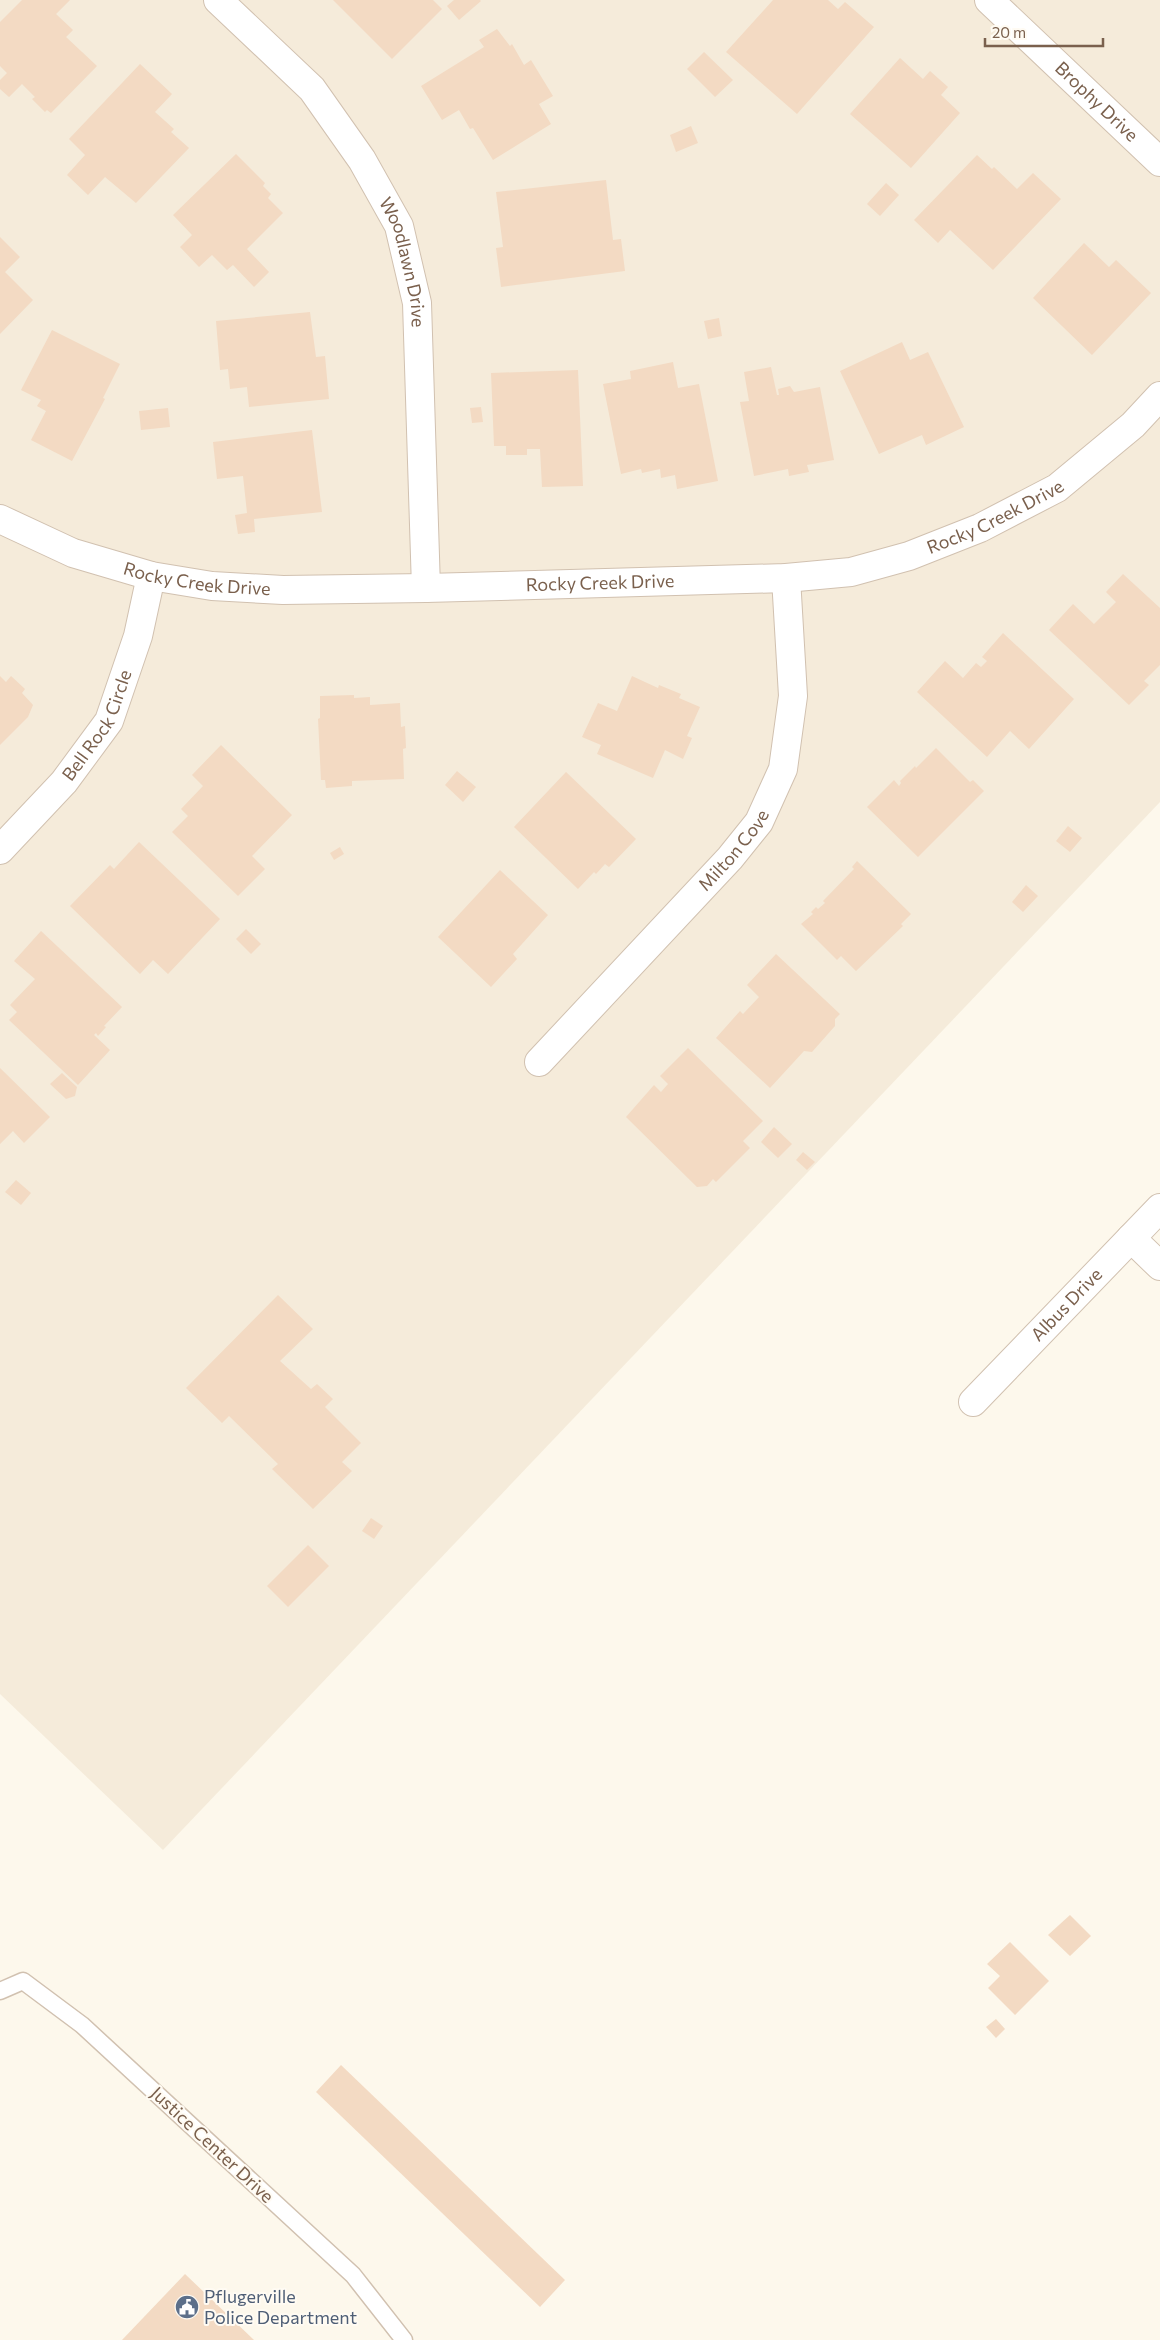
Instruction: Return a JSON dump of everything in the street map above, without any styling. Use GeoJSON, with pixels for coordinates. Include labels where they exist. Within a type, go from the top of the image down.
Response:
{"type":"FeatureCollection","features":[{"type":"Feature","properties":{"kind":"street","name":"Woodlawn Drive"},"geometry":{"type":"LineString","coordinates":[[218,0],[312,89],[362,160],[399,226],[417,303],[426,588]]}},
{"type":"Feature","properties":{"kind":"street","name":"Brophy Drive"},"geometry":{"type":"LineString","coordinates":[[989,0],[1160,162]]}},
{"type":"Feature","properties":{"kind":"street","name":"Rocky Creek Drive"},"geometry":{"type":"LineString","coordinates":[[0,519],[73,553],[151,576],[212,586],[283,590],[426,588],[786,578],[851,572],[909,556],[980,528],[1057,488],[1133,425],[1160,396]]}},
{"type":"Feature","properties":{"kind":"street","name":"Bell Rock Circle"},"geometry":{"type":"LineString","coordinates":[[0,850],[64,782],[108,721],[138,636],[151,576]]}},
{"type":"Feature","properties":{"kind":"street","name":"Milton Cove"},"geometry":{"type":"LineString","coordinates":[[539,1062],[730,858],[759,822],[783,769],[793,696],[786,578]]}},
{"type":"Feature","properties":{"kind":"street","name":"Albus Drive"},"geometry":{"type":"LineString","coordinates":[[973,1402],[1160,1208]]}},
{"type":"Feature","properties":{"kind":"street"},"geometry":{"type":"LineString","coordinates":[[1131,1238],[1160,1266]]}},
{"type":"Feature","properties":{"kind":"lane","name":"Justice Center Drive"},"geometry":{"type":"LineString","coordinates":[[0,1991],[23,1982],[82,2025],[352,2275],[404,2340]]}},
{"type":"Feature","properties":{"kind":"shaded area"},"geometry":{"type":"Polygon","coordinates":[[[0,0],[1160,0],[1160,802],[163,1850],[0,1694],[0,0]]]}},
{"type":"Feature","properties":{"kind":"building"},"geometry":{"type":"Polygon","coordinates":[[[22,0],[70,0],[56,14],[73,30],[66,37],[97,66],[51,113],[47,110],[45,112],[32,99],[35,97],[22,84],[9,97],[0,89],[0,80],[7,73],[0,66],[0,22],[22,0]]]}},
{"type":"Feature","properties":{"kind":"building"},"geometry":{"type":"Polygon","coordinates":[[[333,0],[433,0],[442,9],[392,59],[333,0]]]}},
{"type":"Feature","properties":{"kind":"building"},"geometry":{"type":"Polygon","coordinates":[[[454,0],[481,1],[459,20],[447,6],[454,0]]]}},
{"type":"Feature","properties":{"kind":"building"},"geometry":{"type":"Polygon","coordinates":[[[773,0],[828,0],[838,9],[845,2],[874,27],[797,114],[726,52],[773,0]]]}},
{"type":"Feature","properties":{"kind":"building"},"geometry":{"type":"Polygon","coordinates":[[[497,29],[510,46],[512,44],[524,65],[531,60],[553,96],[539,104],[551,124],[493,160],[473,128],[470,129],[459,110],[442,120],[421,86],[484,47],[479,40],[497,29]]]}},
{"type":"Feature","properties":{"kind":"building"},"geometry":{"type":"Polygon","coordinates":[[[704,52],[733,80],[715,97],[687,69],[704,52]]]}},
{"type":"Feature","properties":{"kind":"building"},"geometry":{"type":"Polygon","coordinates":[[[900,58],[923,79],[930,71],[948,87],[941,95],[960,113],[911,168],[850,114],[900,58]]]}},
{"type":"Feature","properties":{"kind":"building"},"geometry":{"type":"Polygon","coordinates":[[[140,64],[172,94],[155,112],[174,129],[171,132],[189,148],[136,203],[105,177],[88,195],[67,175],[85,155],[69,139],[140,64]]]}},
{"type":"Feature","properties":{"kind":"building"},"geometry":{"type":"Polygon","coordinates":[[[691,126],[698,143],[676,152],[670,135],[691,126]]]}},
{"type":"Feature","properties":{"kind":"building"},"geometry":{"type":"Polygon","coordinates":[[[236,154],[265,183],[263,186],[271,194],[268,198],[283,213],[247,249],[269,272],[254,287],[233,265],[227,270],[212,255],[199,267],[180,247],[192,235],[173,215],[236,154]]]}},
{"type":"Feature","properties":{"kind":"building"},"geometry":{"type":"Polygon","coordinates":[[[977,155],[992,169],[994,167],[1017,189],[1033,173],[1061,199],[993,270],[950,230],[938,243],[914,220],[977,155]]]}},
{"type":"Feature","properties":{"kind":"building"},"geometry":{"type":"Polygon","coordinates":[[[606,180],[613,240],[621,239],[625,271],[501,287],[496,248],[503,247],[496,192],[606,180]]]}},
{"type":"Feature","properties":{"kind":"building"},"geometry":{"type":"Polygon","coordinates":[[[886,183],[899,195],[880,216],[867,204],[886,183]]]}},
{"type":"Feature","properties":{"kind":"building"},"geometry":{"type":"Polygon","coordinates":[[[0,237],[20,257],[5,272],[33,300],[0,334],[0,237]]]}},
{"type":"Feature","properties":{"kind":"building"},"geometry":{"type":"Polygon","coordinates":[[[1084,243],[1109,267],[1116,260],[1151,293],[1092,355],[1033,298],[1084,243]]]}},
{"type":"Feature","properties":{"kind":"building"},"geometry":{"type":"Polygon","coordinates":[[[310,312],[316,357],[325,356],[329,399],[249,407],[247,387],[230,389],[228,369],[220,370],[216,321],[310,312]]]}},
{"type":"Feature","properties":{"kind":"building"},"geometry":{"type":"Polygon","coordinates":[[[719,318],[722,336],[708,339],[704,321],[719,318]]]}},
{"type":"Feature","properties":{"kind":"building"},"geometry":{"type":"Polygon","coordinates":[[[52,330],[120,364],[103,398],[105,399],[72,461],[31,440],[46,411],[37,406],[41,400],[21,390],[52,330]]]}},
{"type":"Feature","properties":{"kind":"building"},"geometry":{"type":"Polygon","coordinates":[[[902,342],[910,360],[928,352],[964,427],[926,445],[922,435],[879,454],[840,371],[902,342]]]}},
{"type":"Feature","properties":{"kind":"building"},"geometry":{"type":"Polygon","coordinates":[[[673,362],[678,388],[699,384],[718,481],[677,489],[675,475],[661,478],[660,469],[642,473],[641,469],[621,474],[603,384],[631,379],[630,371],[673,362]]]}},
{"type":"Feature","properties":{"kind":"building"},"geometry":{"type":"Polygon","coordinates":[[[771,367],[777,395],[779,395],[778,389],[790,386],[794,392],[820,387],[834,460],[807,465],[809,472],[789,476],[788,469],[754,476],[740,402],[749,401],[744,372],[771,367]]]}},
{"type":"Feature","properties":{"kind":"building"},"geometry":{"type":"Polygon","coordinates":[[[578,370],[583,486],[542,487],[540,449],[527,449],[527,455],[506,455],[506,446],[494,446],[491,373],[578,370]]]}},
{"type":"Feature","properties":{"kind":"building"},"geometry":{"type":"Polygon","coordinates":[[[481,407],[483,422],[472,423],[470,408],[481,407]]]}},
{"type":"Feature","properties":{"kind":"building"},"geometry":{"type":"Polygon","coordinates":[[[168,408],[170,427],[141,430],[139,411],[168,408]]]}},
{"type":"Feature","properties":{"kind":"building"},"geometry":{"type":"Polygon","coordinates":[[[312,430],[322,512],[254,519],[255,532],[238,534],[235,515],[247,513],[243,476],[217,479],[213,442],[312,430]]]}},
{"type":"Feature","properties":{"kind":"building"},"geometry":{"type":"Polygon","coordinates":[[[1123,574],[1160,608],[1160,665],[1144,681],[1149,685],[1129,705],[1049,630],[1073,604],[1094,624],[1116,602],[1106,592],[1123,574]]]}},
{"type":"Feature","properties":{"kind":"building"},"geometry":{"type":"Polygon","coordinates":[[[1003,633],[1074,699],[1029,749],[1010,731],[987,757],[917,692],[945,661],[963,678],[976,663],[981,667],[987,661],[982,657],[1003,633]]]}},
{"type":"Feature","properties":{"kind":"building"},"geometry":{"type":"Polygon","coordinates":[[[0,676],[6,682],[11,676],[25,689],[22,693],[33,705],[28,717],[0,745],[0,676]]]}},
{"type":"Feature","properties":{"kind":"building"},"geometry":{"type":"Polygon","coordinates":[[[632,676],[658,688],[659,685],[681,694],[679,698],[700,707],[687,736],[692,738],[683,759],[665,750],[653,778],[597,754],[601,745],[582,737],[598,703],[617,711],[632,676]]]}},
{"type":"Feature","properties":{"kind":"building"},"geometry":{"type":"Polygon","coordinates":[[[354,695],[354,698],[370,697],[370,705],[400,703],[401,727],[405,726],[406,748],[403,749],[404,779],[352,781],[352,786],[326,788],[325,780],[321,780],[318,719],[320,718],[320,696],[354,695]]]}},
{"type":"Feature","properties":{"kind":"building"},"geometry":{"type":"Polygon","coordinates":[[[221,745],[292,815],[252,856],[265,869],[238,896],[172,832],[188,816],[181,809],[203,786],[192,775],[221,745]]]}},
{"type":"Feature","properties":{"kind":"building"},"geometry":{"type":"Polygon","coordinates":[[[936,748],[970,782],[973,780],[984,791],[918,857],[867,807],[894,780],[899,786],[900,781],[936,748]]]}},
{"type":"Feature","properties":{"kind":"building"},"geometry":{"type":"Polygon","coordinates":[[[457,771],[476,787],[463,802],[445,785],[457,771]]]}},
{"type":"Feature","properties":{"kind":"building"},"geometry":{"type":"Polygon","coordinates":[[[566,772],[636,839],[609,867],[605,864],[596,874],[594,872],[578,889],[514,827],[566,772]]]}},
{"type":"Feature","properties":{"kind":"building"},"geometry":{"type":"Polygon","coordinates":[[[1068,826],[1082,838],[1070,852],[1056,841],[1068,826]]]}},
{"type":"Feature","properties":{"kind":"building"},"geometry":{"type":"Polygon","coordinates":[[[139,842],[220,919],[168,974],[153,960],[140,974],[70,906],[110,865],[114,869],[139,842]]]}},
{"type":"Feature","properties":{"kind":"building"},"geometry":{"type":"Polygon","coordinates":[[[340,847],[344,854],[334,860],[330,853],[340,847]]]}},
{"type":"Feature","properties":{"kind":"building"},"geometry":{"type":"Polygon","coordinates":[[[857,861],[911,914],[901,924],[903,926],[856,971],[841,956],[837,960],[801,924],[813,914],[811,912],[816,907],[818,909],[825,903],[823,901],[854,869],[852,867],[857,861]]]}},
{"type":"Feature","properties":{"kind":"building"},"geometry":{"type":"Polygon","coordinates":[[[500,870],[548,915],[513,954],[517,959],[491,987],[438,937],[500,870]]]}},
{"type":"Feature","properties":{"kind":"building"},"geometry":{"type":"Polygon","coordinates":[[[1026,885],[1038,896],[1023,912],[1012,902],[1026,885]]]}},
{"type":"Feature","properties":{"kind":"building"},"geometry":{"type":"Polygon","coordinates":[[[246,929],[261,944],[251,954],[236,939],[246,929]]]}},
{"type":"Feature","properties":{"kind":"building"},"geometry":{"type":"Polygon","coordinates":[[[41,931],[122,1007],[104,1026],[106,1027],[98,1036],[96,1033],[94,1035],[110,1050],[78,1085],[9,1020],[17,1012],[10,1005],[35,979],[14,961],[41,931]]]}},
{"type":"Feature","properties":{"kind":"building"},"geometry":{"type":"Polygon","coordinates":[[[776,954],[840,1014],[835,1019],[835,1026],[812,1052],[804,1051],[770,1088],[716,1038],[740,1011],[743,1014],[759,997],[747,985],[776,954]]]}},
{"type":"Feature","properties":{"kind":"building"},"geometry":{"type":"Polygon","coordinates":[[[688,1048],[763,1121],[743,1141],[750,1148],[716,1182],[713,1179],[707,1186],[697,1187],[626,1117],[654,1085],[661,1092],[668,1084],[660,1076],[688,1048]]]}},
{"type":"Feature","properties":{"kind":"building"},"geometry":{"type":"Polygon","coordinates":[[[0,1068],[50,1117],[24,1143],[13,1131],[0,1144],[0,1068]]]}},
{"type":"Feature","properties":{"kind":"building"},"geometry":{"type":"Polygon","coordinates":[[[62,1073],[77,1087],[75,1096],[66,1099],[50,1084],[62,1073]]]}},
{"type":"Feature","properties":{"kind":"building"},"geometry":{"type":"Polygon","coordinates":[[[774,1127],[792,1144],[778,1158],[761,1142],[774,1127]]]}},
{"type":"Feature","properties":{"kind":"building"},"geometry":{"type":"Polygon","coordinates":[[[803,1152],[815,1162],[807,1170],[796,1160],[803,1152]]]}},
{"type":"Feature","properties":{"kind":"building"},"geometry":{"type":"Polygon","coordinates":[[[16,1180],[31,1193],[21,1205],[5,1192],[16,1180]]]}},
{"type":"Feature","properties":{"kind":"building"},"geometry":{"type":"Polygon","coordinates":[[[278,1295],[313,1329],[280,1361],[311,1389],[317,1384],[333,1399],[325,1407],[361,1443],[342,1462],[352,1471],[313,1509],[272,1469],[278,1464],[229,1416],[222,1423],[186,1388],[278,1295]]]}},
{"type":"Feature","properties":{"kind":"building"},"geometry":{"type":"Polygon","coordinates":[[[371,1518],[383,1526],[374,1539],[362,1531],[371,1518]]]}},
{"type":"Feature","properties":{"kind":"building"},"geometry":{"type":"Polygon","coordinates":[[[308,1545],[329,1566],[288,1607],[267,1586],[308,1545]]]}},
{"type":"Feature","properties":{"kind":"building"},"geometry":{"type":"Polygon","coordinates":[[[1070,1915],[1091,1936],[1070,1956],[1048,1935],[1070,1915]]]}},
{"type":"Feature","properties":{"kind":"building"},"geometry":{"type":"Polygon","coordinates":[[[1010,1942],[1049,1981],[1015,2015],[988,1988],[1000,1976],[987,1964],[1010,1942]]]}},
{"type":"Feature","properties":{"kind":"building"},"geometry":{"type":"Polygon","coordinates":[[[996,2019],[1005,2029],[996,2038],[986,2027],[996,2019]]]}},
{"type":"Feature","properties":{"kind":"building"},"geometry":{"type":"Polygon","coordinates":[[[341,2065],[565,2280],[540,2307],[316,2092],[341,2065]]]}},
{"type":"Feature","properties":{"kind":"building","name":"Pflugerville Police Department"},"geometry":{"type":"Polygon","coordinates":[[[185,2274],[254,2340],[122,2340],[185,2274]]]}},
{"type":"Feature","properties":{"kind":"place","name":"Pflugerville Police Department"},"geometry":{"type":"Point","coordinates":[187,2307]}}]}
